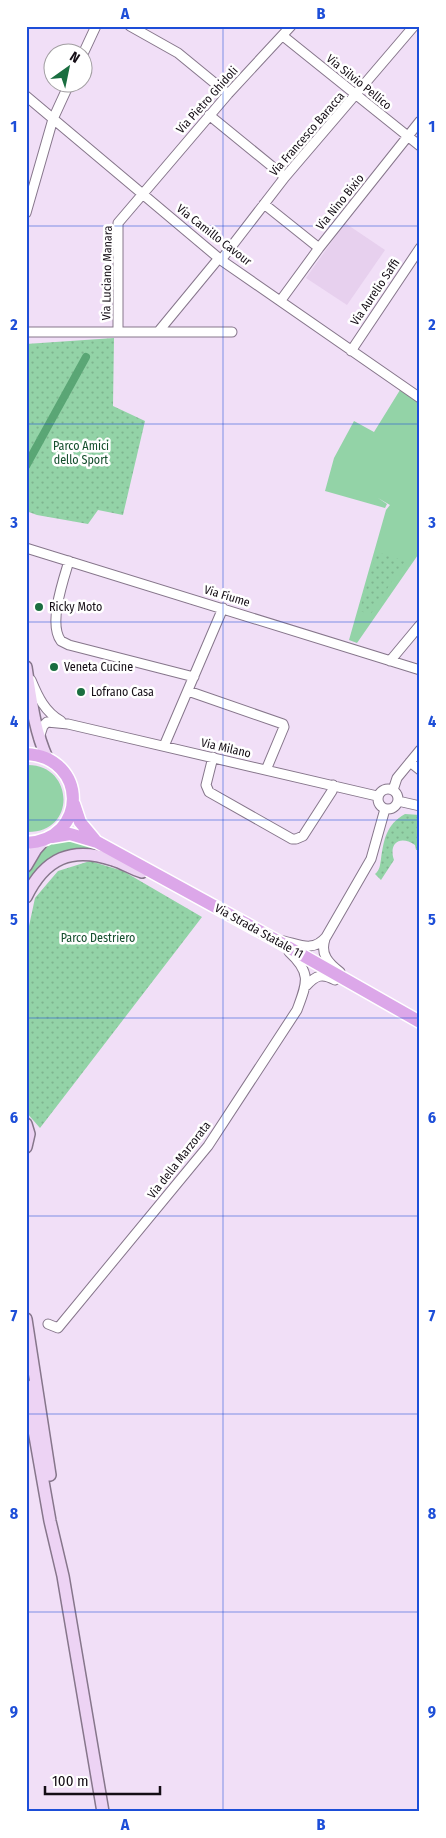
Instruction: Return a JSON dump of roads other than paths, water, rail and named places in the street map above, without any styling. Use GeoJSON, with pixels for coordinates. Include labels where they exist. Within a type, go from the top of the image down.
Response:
{"type":"FeatureCollection","features":[{"type":"Feature","properties":{"kind":"main road"},"geometry":{"type":"LineString","coordinates":[[26,668],[34,722],[47,758]]}},
{"type":"Feature","properties":{"kind":"main road"},"geometry":{"type":"LineString","coordinates":[[26,754],[47,758]]}},
{"type":"Feature","properties":{"kind":"main road","name":"Via Strada Statale 11"},"geometry":{"type":"LineString","coordinates":[[47,758],[67,776],[80,822],[97,842]]}},
{"type":"Feature","properties":{"kind":"main road"},"geometry":{"type":"LineString","coordinates":[[26,866],[36,849],[62,829],[70,816],[73,802]]}},
{"type":"Feature","properties":{"kind":"main road","name":"Via Strada Statale 11"},"geometry":{"type":"LineString","coordinates":[[26,844],[38,843],[70,834],[97,842],[420,1022]]}},
{"type":"Feature","properties":{"kind":"main road"},"geometry":{"type":"LineString","coordinates":[[26,897],[34,882],[45,869],[69,856],[83,853],[115,860],[140,872],[161,876]]}},
{"type":"Feature","properties":{"kind":"main road"},"geometry":{"type":"LineString","coordinates":[[26,1124],[29,1134],[26,1147]]}},
{"type":"Feature","properties":{"kind":"main road"},"geometry":{"type":"LineString","coordinates":[[26,1319],[63,1576],[103,1812]]}},
{"type":"Feature","properties":{"kind":"main road"},"geometry":{"type":"LineString","coordinates":[[26,1385],[28,1408],[50,1521],[63,1576]]}},
{"type":"Feature","properties":{"kind":"street"},"geometry":{"type":"LineString","coordinates":[[89,42],[96,26]]}},
{"type":"Feature","properties":{"kind":"street"},"geometry":{"type":"LineString","coordinates":[[130,26],[178,53],[228,94]]}},
{"type":"Feature","properties":{"kind":"street","name":"Via Pietro Ghidoli"},"geometry":{"type":"LineString","coordinates":[[143,193],[209,115],[292,26]]}},
{"type":"Feature","properties":{"kind":"street","name":"Via Francesco Baracca"},"geometry":{"type":"LineString","coordinates":[[158,332],[220,259],[285,177],[414,26]]}},
{"type":"Feature","properties":{"kind":"street","name":"Via Silvio Pellico"},"geometry":{"type":"LineString","coordinates":[[283,36],[420,146]]}},
{"type":"Feature","properties":{"kind":"street"},"geometry":{"type":"LineString","coordinates":[[26,213],[53,119],[65,92]]}},
{"type":"Feature","properties":{"kind":"street","name":"Via Camillo Cavour"},"geometry":{"type":"LineString","coordinates":[[26,96],[220,259],[420,398]]}},
{"type":"Feature","properties":{"kind":"street"},"geometry":{"type":"LineString","coordinates":[[209,115],[285,177]]}},
{"type":"Feature","properties":{"kind":"street","name":"Via Nino Bixio"},"geometry":{"type":"LineString","coordinates":[[281,300],[319,248],[420,121]]}},
{"type":"Feature","properties":{"kind":"street","name":"Via Luciano Manara"},"geometry":{"type":"LineString","coordinates":[[118,332],[118,222],[143,193]]}},
{"type":"Feature","properties":{"kind":"street"},"geometry":{"type":"LineString","coordinates":[[264,204],[319,248]]}},
{"type":"Feature","properties":{"kind":"street","name":"Via Aurelio Saffi"},"geometry":{"type":"LineString","coordinates":[[351,351],[420,248]]}},
{"type":"Feature","properties":{"kind":"street"},"geometry":{"type":"LineString","coordinates":[[26,332],[232,332]]}},
{"type":"Feature","properties":{"kind":"street","name":"Via Fiume"},"geometry":{"type":"LineString","coordinates":[[26,548],[420,670]]}},
{"type":"Feature","properties":{"kind":"street"},"geometry":{"type":"LineString","coordinates":[[69,562],[56,604],[57,632],[61,641],[69,646],[194,677]]}},
{"type":"Feature","properties":{"kind":"street"},"geometry":{"type":"LineString","coordinates":[[164,746],[223,608]]}},
{"type":"Feature","properties":{"kind":"street"},"geometry":{"type":"LineString","coordinates":[[390,661],[420,625]]}},
{"type":"Feature","properties":{"kind":"street"},"geometry":{"type":"LineString","coordinates":[[26,668],[37,696],[44,706],[54,716],[68,724]]}},
{"type":"Feature","properties":{"kind":"street"},"geometry":{"type":"LineString","coordinates":[[188,691],[283,724],[284,727],[266,770]]}},
{"type":"Feature","properties":{"kind":"street"},"geometry":{"type":"LineString","coordinates":[[39,739],[41,730],[47,722],[68,724]]}},
{"type":"Feature","properties":{"kind":"street","name":"Via Milano"},"geometry":{"type":"LineString","coordinates":[[68,724],[378,796]]}},
{"type":"Feature","properties":{"kind":"street"},"geometry":{"type":"LineString","coordinates":[[393,790],[397,778],[420,750]]}},
{"type":"Feature","properties":{"kind":"street"},"geometry":{"type":"LineString","coordinates":[[213,758],[206,785],[209,792],[292,839],[303,836],[332,791],[333,786]]}},
{"type":"Feature","properties":{"kind":"street"},"geometry":{"type":"LineString","coordinates":[[410,762],[420,770]]}},
{"type":"Feature","properties":{"kind":"street"},"geometry":{"type":"LineString","coordinates":[[384,789],[393,790],[398,796],[398,801],[393,809],[384,809],[378,804],[378,796],[384,789]]}},
{"type":"Feature","properties":{"kind":"street"},"geometry":{"type":"LineString","coordinates":[[398,801],[420,806]]}},
{"type":"Feature","properties":{"kind":"street"},"geometry":{"type":"LineString","coordinates":[[374,997],[335,968],[323,953],[322,947],[371,859],[384,809]]}},
{"type":"Feature","properties":{"kind":"street"},"geometry":{"type":"LineString","coordinates":[[274,939],[312,946],[320,943],[326,937]]}},
{"type":"Feature","properties":{"kind":"street"},"geometry":{"type":"LineString","coordinates":[[274,939],[302,966],[306,986]]}},
{"type":"Feature","properties":{"kind":"street"},"geometry":{"type":"LineString","coordinates":[[306,986],[318,975],[325,975],[374,997]]}},
{"type":"Feature","properties":{"kind":"street","name":"Via della Marzorata"},"geometry":{"type":"LineString","coordinates":[[48,1324],[58,1328],[208,1146],[297,1010],[306,986]]}},
{"type":"Feature","properties":{"kind":"street"},"geometry":{"type":"LineString","coordinates":[[26,1349],[29,1368],[26,1376],[32,1386],[40,1434],[45,1445]]}},
{"type":"Feature","properties":{"kind":"waterway"},"geometry":{"type":"LineString","coordinates":[[26,466],[86,357]]}},
{"type":"Feature","properties":{"kind":"place","name":"Ricky Moto"},"geometry":{"type":"Point","coordinates":[39,607]}},
{"type":"Feature","properties":{"kind":"place","name":"Veneta Cucine"},"geometry":{"type":"Point","coordinates":[54,667]}},
{"type":"Feature","properties":{"kind":"place","name":"Lofrano Casa"},"geometry":{"type":"Point","coordinates":[81,692]}},
{"type":"Feature","properties":{"kind":"park label","name":"Parco Amici dello Sport"},"geometry":{"type":"Point","coordinates":[81,453]}},
{"type":"Feature","properties":{"kind":"park label","name":"Parco Destriero"},"geometry":{"type":"Point","coordinates":[98,938]}}]}
